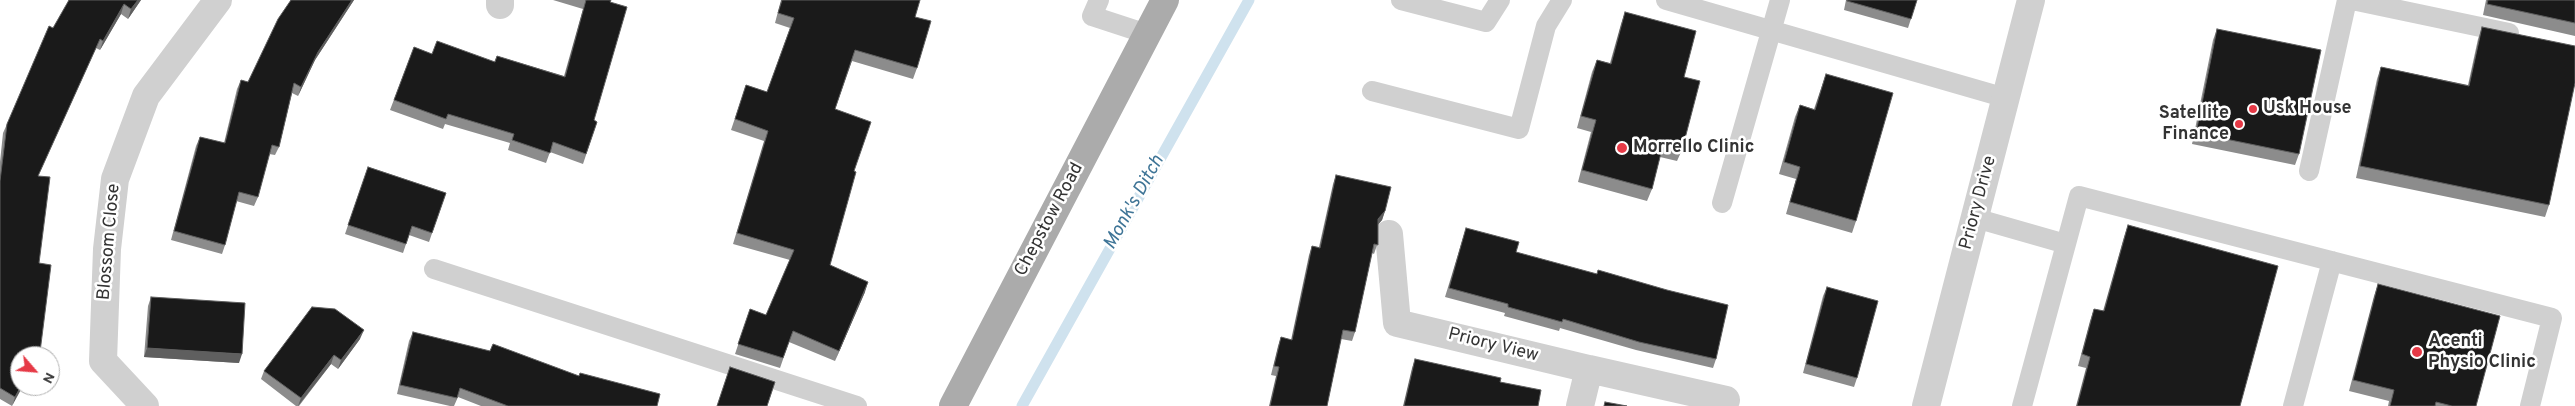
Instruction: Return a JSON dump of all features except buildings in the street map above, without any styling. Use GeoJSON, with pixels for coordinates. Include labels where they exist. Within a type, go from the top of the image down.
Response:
{"type":"FeatureCollection","features":[{"type":"Feature","properties":{"kind":"main road","name":"Chepstow Road"},"geometry":{"type":"LineString","coordinates":[[953,406],[1165,0]]}},
{"type":"Feature","properties":{"kind":"street","name":"Blossom Close"},"geometry":{"type":"LineString","coordinates":[[145,406],[103,362],[107,249],[115,179],[146,96],[218,0]]}},
{"type":"Feature","properties":{"kind":"street","name":"Priory Drive"},"geometry":{"type":"LineString","coordinates":[[1926,406],[2031,0]]}},
{"type":"Feature","properties":{"kind":"street","name":"Priory View"},"geometry":{"type":"LineString","coordinates":[[1389,234],[1397,323],[1588,370],[1726,400]]}},
{"type":"Feature","properties":{"kind":"street"},"geometry":{"type":"LineString","coordinates":[[1580,406],[1588,370]]}},
{"type":"Feature","properties":{"kind":"lane"},"geometry":{"type":"LineString","coordinates":[[1099,0],[1092,16],[1147,34]]}},
{"type":"Feature","properties":{"kind":"lane"},"geometry":{"type":"LineString","coordinates":[[1401,0],[1486,22],[1500,0]]}},
{"type":"Feature","properties":{"kind":"lane"},"geometry":{"type":"LineString","coordinates":[[1372,91],[1519,129],[1546,26],[1562,0]]}},
{"type":"Feature","properties":{"kind":"lane"},"geometry":{"type":"LineString","coordinates":[[1666,0],[1686,3],[2006,98]]}},
{"type":"Feature","properties":{"kind":"lane"},"geometry":{"type":"LineString","coordinates":[[1722,203],[1780,0]]}},
{"type":"Feature","properties":{"kind":"lane"},"geometry":{"type":"LineString","coordinates":[[2309,171],[2347,0]]}},
{"type":"Feature","properties":{"kind":"lane"},"geometry":{"type":"LineString","coordinates":[[2352,0],[2526,37]]}},
{"type":"Feature","properties":{"kind":"lane"},"geometry":{"type":"LineString","coordinates":[[2022,406],[2080,196],[2552,318],[2530,406]]}},
{"type":"Feature","properties":{"kind":"lane"},"geometry":{"type":"LineString","coordinates":[[1975,218],[2066,244]]}},
{"type":"Feature","properties":{"kind":"lane"},"geometry":{"type":"LineString","coordinates":[[2293,406],[2332,261]]}},
{"type":"Feature","properties":{"kind":"lane"},"geometry":{"type":"LineString","coordinates":[[434,269],[857,406]]}},
{"type":"Feature","properties":{"kind":"waterway","name":"Monk's Ditch"},"geometry":{"type":"LineString","coordinates":[[1022,406],[1249,0]]}},
{"type":"Feature","properties":{"kind":"place","name":"Usk House"},"geometry":{"type":"Point","coordinates":[2253,109]}},
{"type":"Feature","properties":{"kind":"place","name":"Satellite Finance"},"geometry":{"type":"Point","coordinates":[2239,124]}},
{"type":"Feature","properties":{"kind":"place","name":"Morrello Clinic"},"geometry":{"type":"Point","coordinates":[1622,148]}},
{"type":"Feature","properties":{"kind":"place","name":"Acenti Physio Clinic"},"geometry":{"type":"Point","coordinates":[2417,352]}}]}
